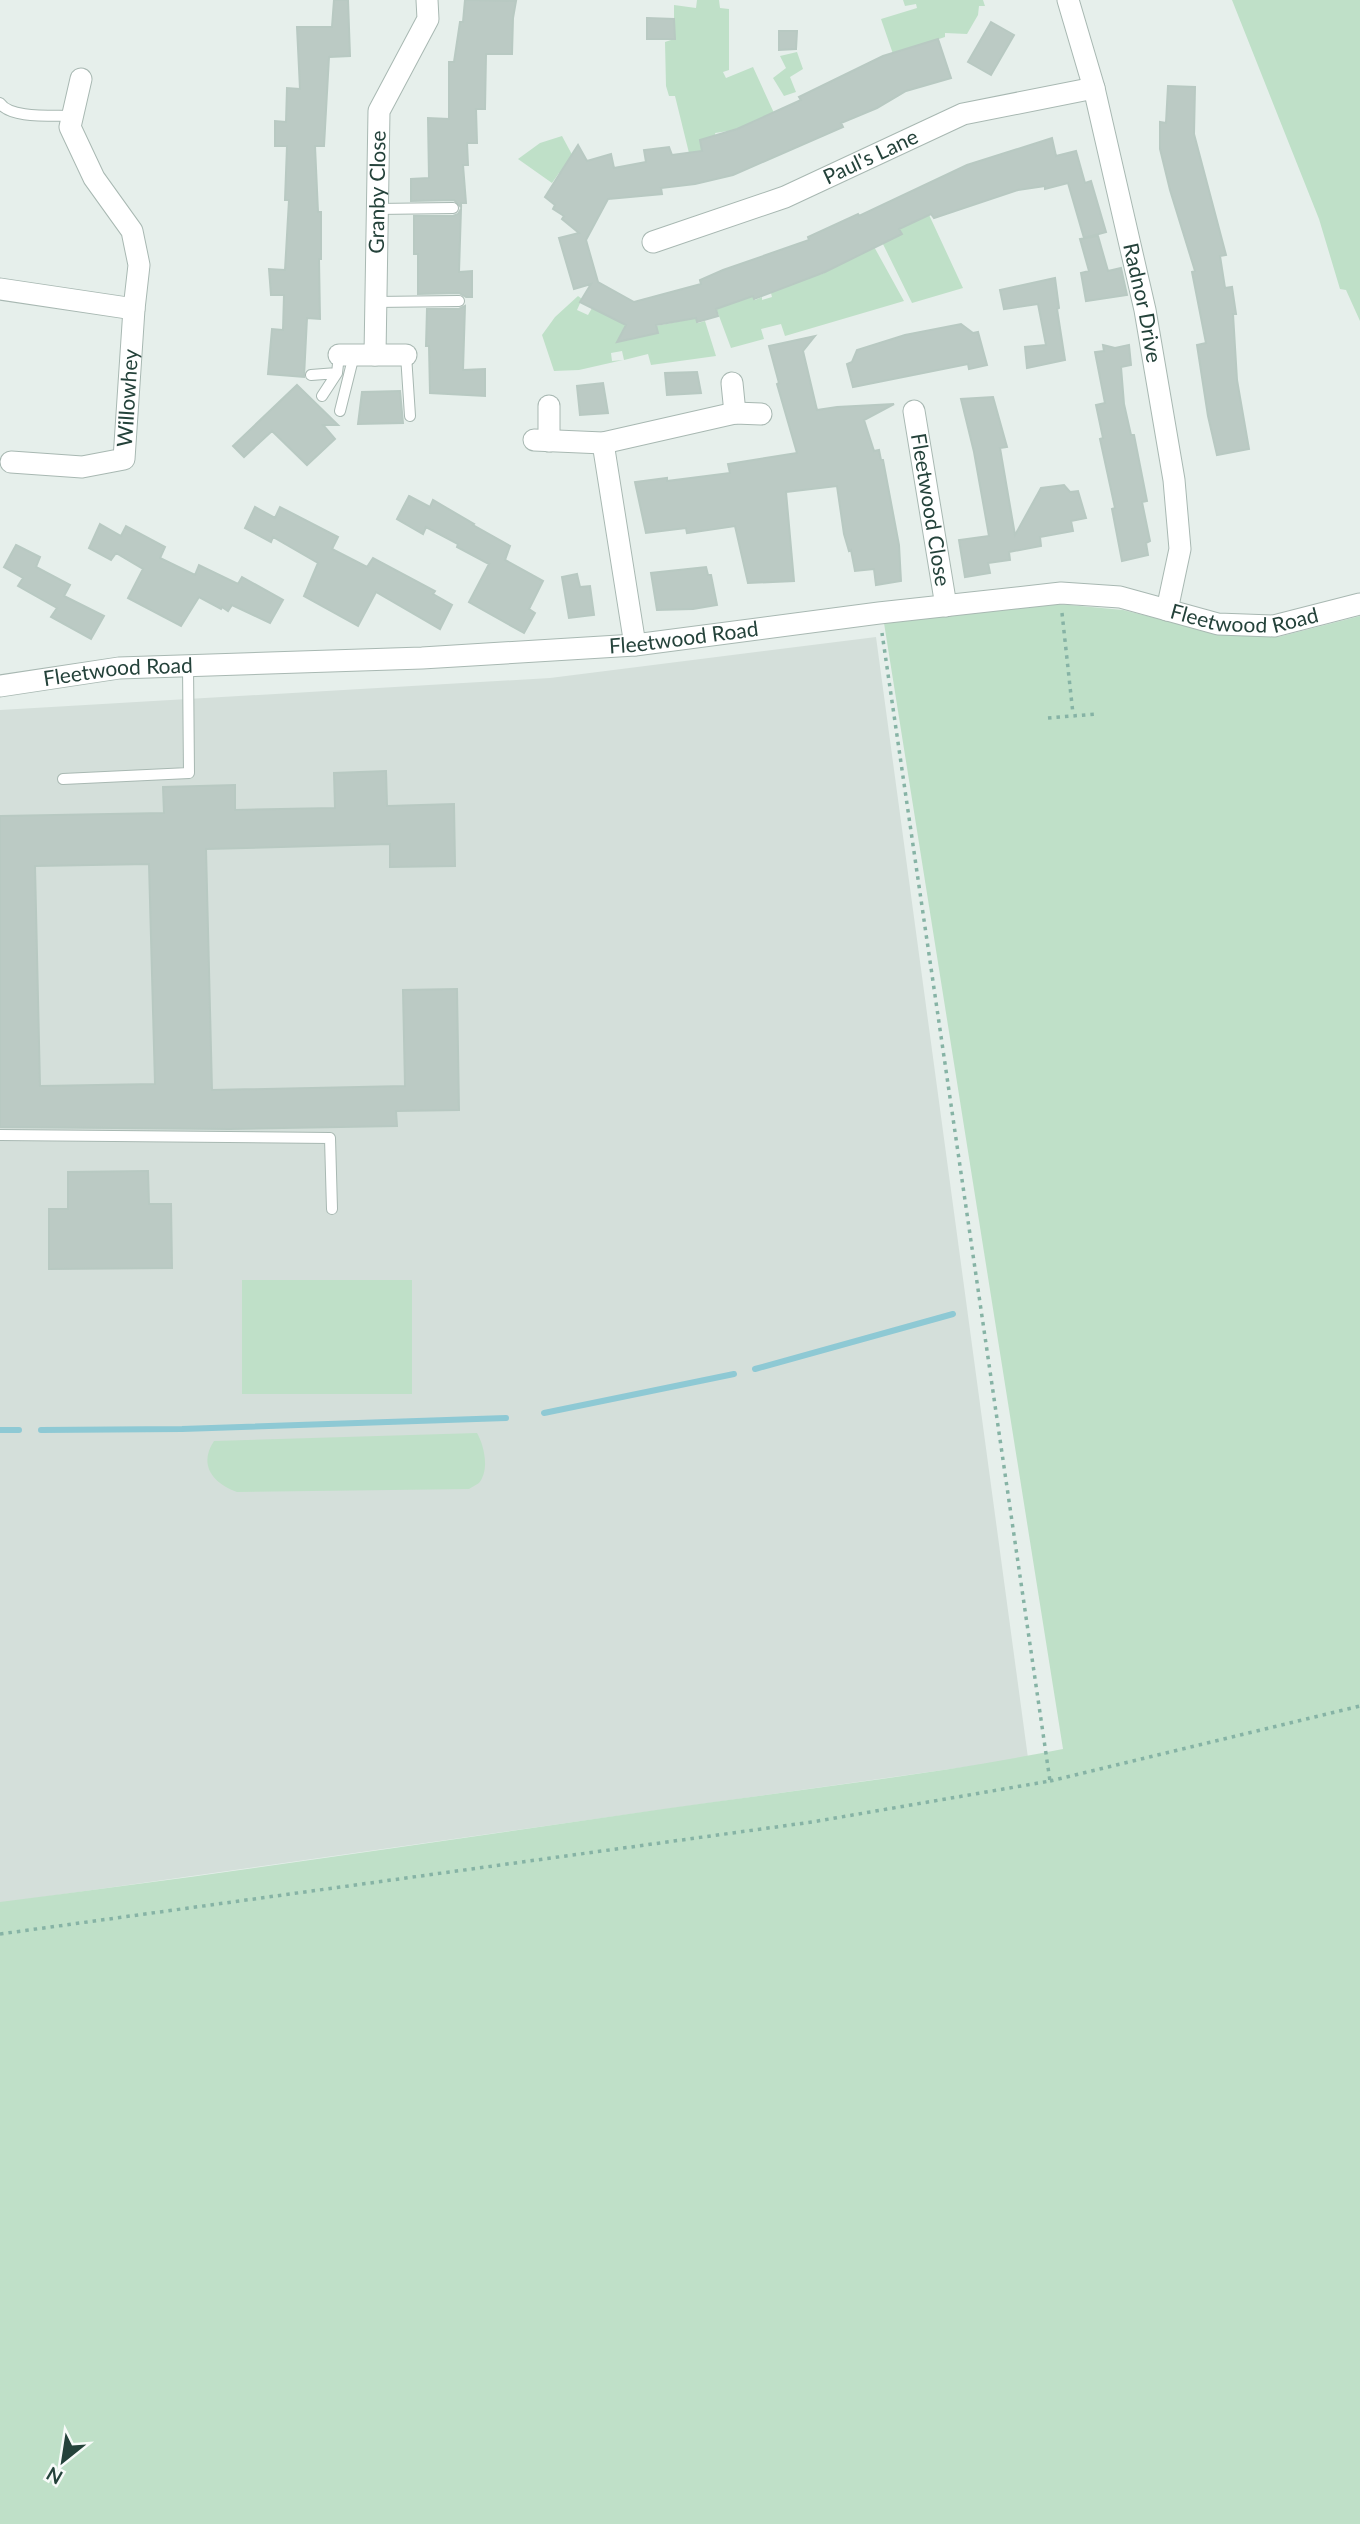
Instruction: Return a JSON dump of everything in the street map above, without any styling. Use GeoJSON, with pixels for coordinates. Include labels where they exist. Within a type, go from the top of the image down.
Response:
{"type":"FeatureCollection","features":[{"type":"Feature","properties":{"kind":"street","name":"Granby Close"},"geometry":{"type":"LineString","coordinates":[[351,359],[375,302],[379,111],[428,19],[428,0]]}},
{"type":"Feature","properties":{"kind":"street","name":"Radnor Drive"},"geometry":{"type":"LineString","coordinates":[[1068,0],[1094,88],[1145,310],[1174,480],[1180,548],[1167,610]]}},
{"type":"Feature","properties":{"kind":"street","name":"Willowhey"},"geometry":{"type":"LineString","coordinates":[[11,462],[82,467],[124,459],[139,265],[132,231],[94,178],[70,127],[81,79]]}},
{"type":"Feature","properties":{"kind":"street","name":"Paul's Lane"},"geometry":{"type":"LineString","coordinates":[[653,242],[785,198],[962,114],[1094,88]]}},
{"type":"Feature","properties":{"kind":"street"},"geometry":{"type":"LineString","coordinates":[[0,289],[134,309]]}},
{"type":"Feature","properties":{"kind":"street"},"geometry":{"type":"LineString","coordinates":[[351,359],[406,355]]}},
{"type":"Feature","properties":{"kind":"street"},"geometry":{"type":"LineString","coordinates":[[732,383],[735,413]]}},
{"type":"Feature","properties":{"kind":"street"},"geometry":{"type":"LineString","coordinates":[[549,406],[542,440],[603,443],[735,413],[761,414]]}},
{"type":"Feature","properties":{"kind":"street","name":"Fleetwood Close"},"geometry":{"type":"LineString","coordinates":[[914,411],[946,606]]}},
{"type":"Feature","properties":{"kind":"street"},"geometry":{"type":"LineString","coordinates":[[603,443],[635,645]]}},
{"type":"Feature","properties":{"kind":"street","name":"Fleetwood Road"},"geometry":{"type":"LineString","coordinates":[[0,687],[119,668],[422,658],[635,645],[878,613],[1061,593],[1120,597],[1218,624],[1274,626],[1360,604]]}},
{"type":"Feature","properties":{"kind":"lane"},"geometry":{"type":"LineString","coordinates":[[0,103],[4,109],[15,114],[72,116]]}},
{"type":"Feature","properties":{"kind":"lane"},"geometry":{"type":"LineString","coordinates":[[377,209],[453,208]]}},
{"type":"Feature","properties":{"kind":"lane"},"geometry":{"type":"LineString","coordinates":[[375,302],[459,301]]}},
{"type":"Feature","properties":{"kind":"lane"},"geometry":{"type":"LineString","coordinates":[[406,355],[410,416]]}},
{"type":"Feature","properties":{"kind":"lane"},"geometry":{"type":"LineString","coordinates":[[311,375],[351,359]]}},
{"type":"Feature","properties":{"kind":"lane"},"geometry":{"type":"LineString","coordinates":[[322,396],[351,359]]}},
{"type":"Feature","properties":{"kind":"lane"},"geometry":{"type":"LineString","coordinates":[[340,411],[351,359]]}},
{"type":"Feature","properties":{"kind":"lane"},"geometry":{"type":"LineString","coordinates":[[63,779],[189,773],[188,666]]}},
{"type":"Feature","properties":{"kind":"lane"},"geometry":{"type":"LineString","coordinates":[[0,1135],[330,1138],[332,1209]]}},
{"type":"Feature","properties":{"kind":"path"},"geometry":{"type":"LineString","coordinates":[[1061,593],[1073,715]]}},
{"type":"Feature","properties":{"kind":"path"},"geometry":{"type":"LineString","coordinates":[[878,613],[1050,1781]]}},
{"type":"Feature","properties":{"kind":"path"},"geometry":{"type":"LineString","coordinates":[[1048,718],[1096,714]]}},
{"type":"Feature","properties":{"kind":"path"},"geometry":{"type":"LineString","coordinates":[[0,1934],[812,1822],[1050,1781],[1360,1706]]}},
{"type":"Feature","properties":{"kind":"shaded area"},"geometry":{"type":"Polygon","coordinates":[[[876,637],[1028,1758],[0,1903],[0,710],[550,678],[876,637]]]}},
{"type":"Feature","properties":{"kind":"green space"},"geometry":{"type":"Polygon","coordinates":[[[697,0],[719,0],[720,8],[729,9],[729,70],[723,72],[726,78],[753,67],[774,113],[746,125],[749,134],[732,141],[728,131],[715,133],[717,142],[700,140],[702,151],[689,153],[675,96],[669,96],[666,86],[665,42],[674,39],[674,5],[696,8],[697,0]]]}},
{"type":"Feature","properties":{"kind":"green space"},"geometry":{"type":"Polygon","coordinates":[[[903,0],[983,0],[985,6],[979,6],[978,15],[967,34],[945,33],[945,37],[893,54],[881,19],[917,8],[916,4],[905,6],[903,0]]]}},
{"type":"Feature","properties":{"kind":"green space"},"geometry":{"type":"Polygon","coordinates":[[[1232,0],[1360,0],[1360,321],[1346,290],[1340,289],[1319,219],[1232,0]]]}},
{"type":"Feature","properties":{"kind":"green space"},"geometry":{"type":"Polygon","coordinates":[[[797,52],[803,69],[790,77],[796,92],[784,96],[773,78],[786,68],[780,56],[797,52]]]}},
{"type":"Feature","properties":{"kind":"green space"},"geometry":{"type":"Polygon","coordinates":[[[562,136],[576,162],[571,179],[559,173],[552,183],[518,159],[540,143],[562,136]]]}},
{"type":"Feature","properties":{"kind":"green space"},"geometry":{"type":"Polygon","coordinates":[[[924,204],[963,288],[912,303],[880,238],[902,234],[899,229],[922,218],[924,204]]]}},
{"type":"Feature","properties":{"kind":"green space"},"geometry":{"type":"Polygon","coordinates":[[[872,243],[904,301],[785,336],[781,324],[761,329],[764,339],[731,348],[716,308],[753,296],[755,300],[772,297],[771,293],[775,291],[773,287],[822,274],[832,269],[829,263],[859,256],[872,243]]]}},
{"type":"Feature","properties":{"kind":"green space"},"geometry":{"type":"Polygon","coordinates":[[[578,296],[582,299],[577,310],[588,315],[592,308],[626,325],[622,333],[635,328],[649,335],[658,333],[656,326],[696,318],[698,323],[705,321],[716,356],[651,365],[648,354],[624,360],[622,351],[611,353],[612,361],[623,360],[579,370],[554,371],[542,335],[555,317],[578,296]]]}},
{"type":"Feature","properties":{"kind":"green space"},"geometry":{"type":"Polygon","coordinates":[[[1059,604],[1123,610],[1216,633],[1278,637],[1360,616],[1360,2524],[0,2524],[0,1902],[863,1782],[1063,1749],[884,623],[1059,604]]]}},
{"type":"Feature","properties":{"kind":"green space"},"geometry":{"type":"Polygon","coordinates":[[[242,1280],[412,1280],[412,1394],[242,1394],[242,1280]]]}},
{"type":"Feature","properties":{"kind":"green space"},"geometry":{"type":"Polygon","coordinates":[[[477,1433],[484,1451],[485,1465],[479,1483],[469,1489],[237,1492],[215,1478],[210,1472],[207,1458],[214,1441],[477,1433]]]}},
{"type":"Feature","properties":{"kind":"building"},"geometry":{"type":"Polygon","coordinates":[[[334,0],[348,0],[350,56],[329,57],[324,146],[315,146],[318,212],[321,212],[320,319],[307,318],[304,377],[268,374],[272,329],[283,330],[284,295],[271,295],[269,269],[285,270],[289,200],[285,200],[287,146],[275,146],[275,121],[286,122],[287,88],[300,89],[297,27],[332,27],[334,0]]]}},
{"type":"Feature","properties":{"kind":"building"},"geometry":{"type":"Polygon","coordinates":[[[465,0],[516,1],[512,54],[486,54],[485,109],[476,109],[477,143],[467,143],[468,165],[463,165],[466,203],[461,203],[461,207],[454,200],[411,201],[411,179],[429,178],[428,118],[449,119],[449,62],[454,62],[465,0]]]}},
{"type":"Feature","properties":{"kind":"building"},"geometry":{"type":"Polygon","coordinates":[[[647,18],[674,19],[675,39],[647,39],[647,18]]]}},
{"type":"Feature","properties":{"kind":"building"},"geometry":{"type":"Polygon","coordinates":[[[991,22],[1014,35],[991,75],[968,62],[991,22]]]}},
{"type":"Feature","properties":{"kind":"building"},"geometry":{"type":"Polygon","coordinates":[[[779,31],[797,31],[796,49],[779,50],[779,31]]]}},
{"type":"Feature","properties":{"kind":"building"},"geometry":{"type":"Polygon","coordinates":[[[938,39],[951,78],[906,91],[877,108],[841,123],[843,127],[733,175],[695,184],[661,188],[662,194],[608,199],[586,240],[598,282],[634,302],[701,284],[700,280],[809,240],[808,237],[967,165],[1052,138],[1056,156],[1076,151],[1085,183],[1091,181],[1106,232],[1084,238],[1068,183],[1045,189],[1045,186],[1018,190],[934,218],[931,214],[899,229],[902,234],[825,272],[754,299],[753,296],[716,309],[718,316],[697,322],[696,318],[656,325],[658,333],[617,342],[626,325],[580,302],[591,284],[574,289],[559,238],[579,233],[562,219],[564,216],[553,209],[555,205],[545,197],[578,145],[587,161],[611,154],[614,168],[646,162],[644,150],[669,147],[672,155],[702,151],[700,140],[737,129],[801,100],[799,97],[883,56],[938,39]]]}},
{"type":"Feature","properties":{"kind":"building"},"geometry":{"type":"Polygon","coordinates":[[[1168,86],[1195,87],[1194,134],[1226,255],[1220,256],[1225,288],[1232,287],[1236,314],[1233,314],[1237,380],[1249,449],[1217,455],[1197,345],[1206,343],[1192,272],[1195,271],[1160,149],[1160,122],[1166,123],[1168,86]]]}},
{"type":"Feature","properties":{"kind":"building"},"geometry":{"type":"Polygon","coordinates":[[[461,209],[459,272],[472,271],[472,297],[459,293],[418,294],[414,216],[453,216],[461,209]]]}},
{"type":"Feature","properties":{"kind":"building"},"geometry":{"type":"Polygon","coordinates":[[[1098,236],[1108,271],[1121,268],[1127,295],[1086,301],[1081,273],[1089,271],[1080,239],[1098,236]]]}},
{"type":"Feature","properties":{"kind":"building"},"geometry":{"type":"Polygon","coordinates":[[[1055,278],[1065,360],[1027,368],[1025,347],[1046,345],[1038,304],[1004,309],[1000,290],[1055,278]]]}},
{"type":"Feature","properties":{"kind":"building"},"geometry":{"type":"Polygon","coordinates":[[[465,306],[463,370],[485,369],[485,396],[430,393],[429,346],[426,346],[427,309],[459,309],[465,306]]]}},
{"type":"Feature","properties":{"kind":"building"},"geometry":{"type":"Polygon","coordinates":[[[961,324],[973,333],[978,332],[987,365],[969,369],[968,364],[853,387],[847,364],[852,362],[857,350],[905,335],[961,324]]]}},
{"type":"Feature","properties":{"kind":"building"},"geometry":{"type":"Polygon","coordinates":[[[815,336],[803,351],[817,410],[894,404],[864,420],[874,451],[879,450],[883,460],[899,545],[901,581],[876,585],[874,569],[855,571],[851,550],[849,551],[844,534],[837,486],[786,492],[794,581],[748,583],[735,526],[687,533],[686,528],[646,533],[635,482],[730,473],[728,464],[797,453],[769,346],[815,336]]]}},
{"type":"Feature","properties":{"kind":"building"},"geometry":{"type":"Polygon","coordinates":[[[1103,345],[1115,348],[1129,345],[1131,365],[1121,367],[1124,404],[1131,435],[1134,435],[1147,501],[1142,502],[1150,541],[1146,543],[1148,555],[1122,561],[1096,405],[1105,403],[1095,352],[1104,351],[1103,345]]]}},
{"type":"Feature","properties":{"kind":"building"},"geometry":{"type":"Polygon","coordinates":[[[697,372],[701,393],[667,395],[665,373],[697,372]]]}},
{"type":"Feature","properties":{"kind":"building"},"geometry":{"type":"Polygon","coordinates":[[[603,383],[608,413],[580,415],[577,386],[603,383]]]}},
{"type":"Feature","properties":{"kind":"building"},"geometry":{"type":"Polygon","coordinates":[[[297,385],[338,425],[323,425],[335,439],[307,465],[272,431],[244,457],[233,446],[297,385]]]}},
{"type":"Feature","properties":{"kind":"building"},"geometry":{"type":"Polygon","coordinates":[[[400,391],[403,423],[358,424],[362,392],[400,391]]]}},
{"type":"Feature","properties":{"kind":"building"},"geometry":{"type":"Polygon","coordinates":[[[993,397],[1007,447],[1000,448],[1015,535],[1041,488],[1064,485],[1070,492],[1078,491],[1086,518],[1071,521],[1073,531],[1040,537],[1041,546],[1009,552],[1010,560],[988,563],[990,573],[965,577],[959,540],[989,536],[974,452],[961,399],[993,397]]]}},
{"type":"Feature","properties":{"kind":"building"},"geometry":{"type":"Polygon","coordinates":[[[409,496],[430,507],[433,500],[510,546],[505,560],[543,581],[529,609],[535,613],[524,633],[469,602],[489,564],[426,527],[423,534],[397,519],[409,496]]]}},
{"type":"Feature","properties":{"kind":"building"},"geometry":{"type":"Polygon","coordinates":[[[255,507],[275,518],[280,507],[338,537],[332,549],[367,567],[373,558],[435,591],[433,594],[452,605],[440,629],[376,592],[358,626],[304,596],[318,563],[273,537],[271,542],[245,528],[255,507]]]}},
{"type":"Feature","properties":{"kind":"building"},"geometry":{"type":"Polygon","coordinates":[[[100,524],[121,536],[126,526],[165,547],[160,558],[195,575],[199,565],[238,584],[242,577],[283,600],[270,623],[232,605],[228,611],[199,597],[181,626],[128,598],[143,569],[116,553],[111,560],[89,548],[100,524]]]}},
{"type":"Feature","properties":{"kind":"building"},"geometry":{"type":"Polygon","coordinates":[[[16,545],[40,557],[36,567],[70,585],[64,596],[104,616],[91,639],[51,617],[57,608],[18,586],[23,578],[4,567],[16,545]]]}},
{"type":"Feature","properties":{"kind":"building"},"geometry":{"type":"Polygon","coordinates":[[[706,567],[708,575],[711,575],[717,605],[657,610],[651,573],[706,567]]]}},
{"type":"Feature","properties":{"kind":"building"},"geometry":{"type":"Polygon","coordinates":[[[577,574],[580,587],[590,586],[594,615],[569,618],[562,577],[577,574]]]}},
{"type":"Feature","properties":{"kind":"building"},"geometry":{"type":"Polygon","coordinates":[[[386,771],[387,806],[454,804],[455,866],[390,867],[390,844],[206,849],[212,1090],[405,1086],[403,990],[457,989],[459,1110],[396,1111],[397,1126],[230,1129],[0,1127],[0,816],[164,813],[163,787],[235,785],[235,810],[335,808],[334,773],[386,771]],[[149,864],[35,866],[40,1086],[155,1084],[149,864]]]}},
{"type":"Feature","properties":{"kind":"building"},"geometry":{"type":"Polygon","coordinates":[[[148,1171],[149,1204],[171,1204],[172,1268],[49,1269],[49,1209],[68,1209],[68,1172],[148,1171]]]}},
{"type":"Feature","properties":{"kind":"waterway"},"geometry":{"type":"LineString","coordinates":[[755,1369],[953,1314]]}},
{"type":"Feature","properties":{"kind":"waterway"},"geometry":{"type":"LineString","coordinates":[[544,1413],[734,1374]]}},
{"type":"Feature","properties":{"kind":"waterway"},"geometry":{"type":"LineString","coordinates":[[41,1430],[182,1429],[506,1418]]}},
{"type":"Feature","properties":{"kind":"waterway"},"geometry":{"type":"LineString","coordinates":[[0,1430],[19,1430]]}}]}
